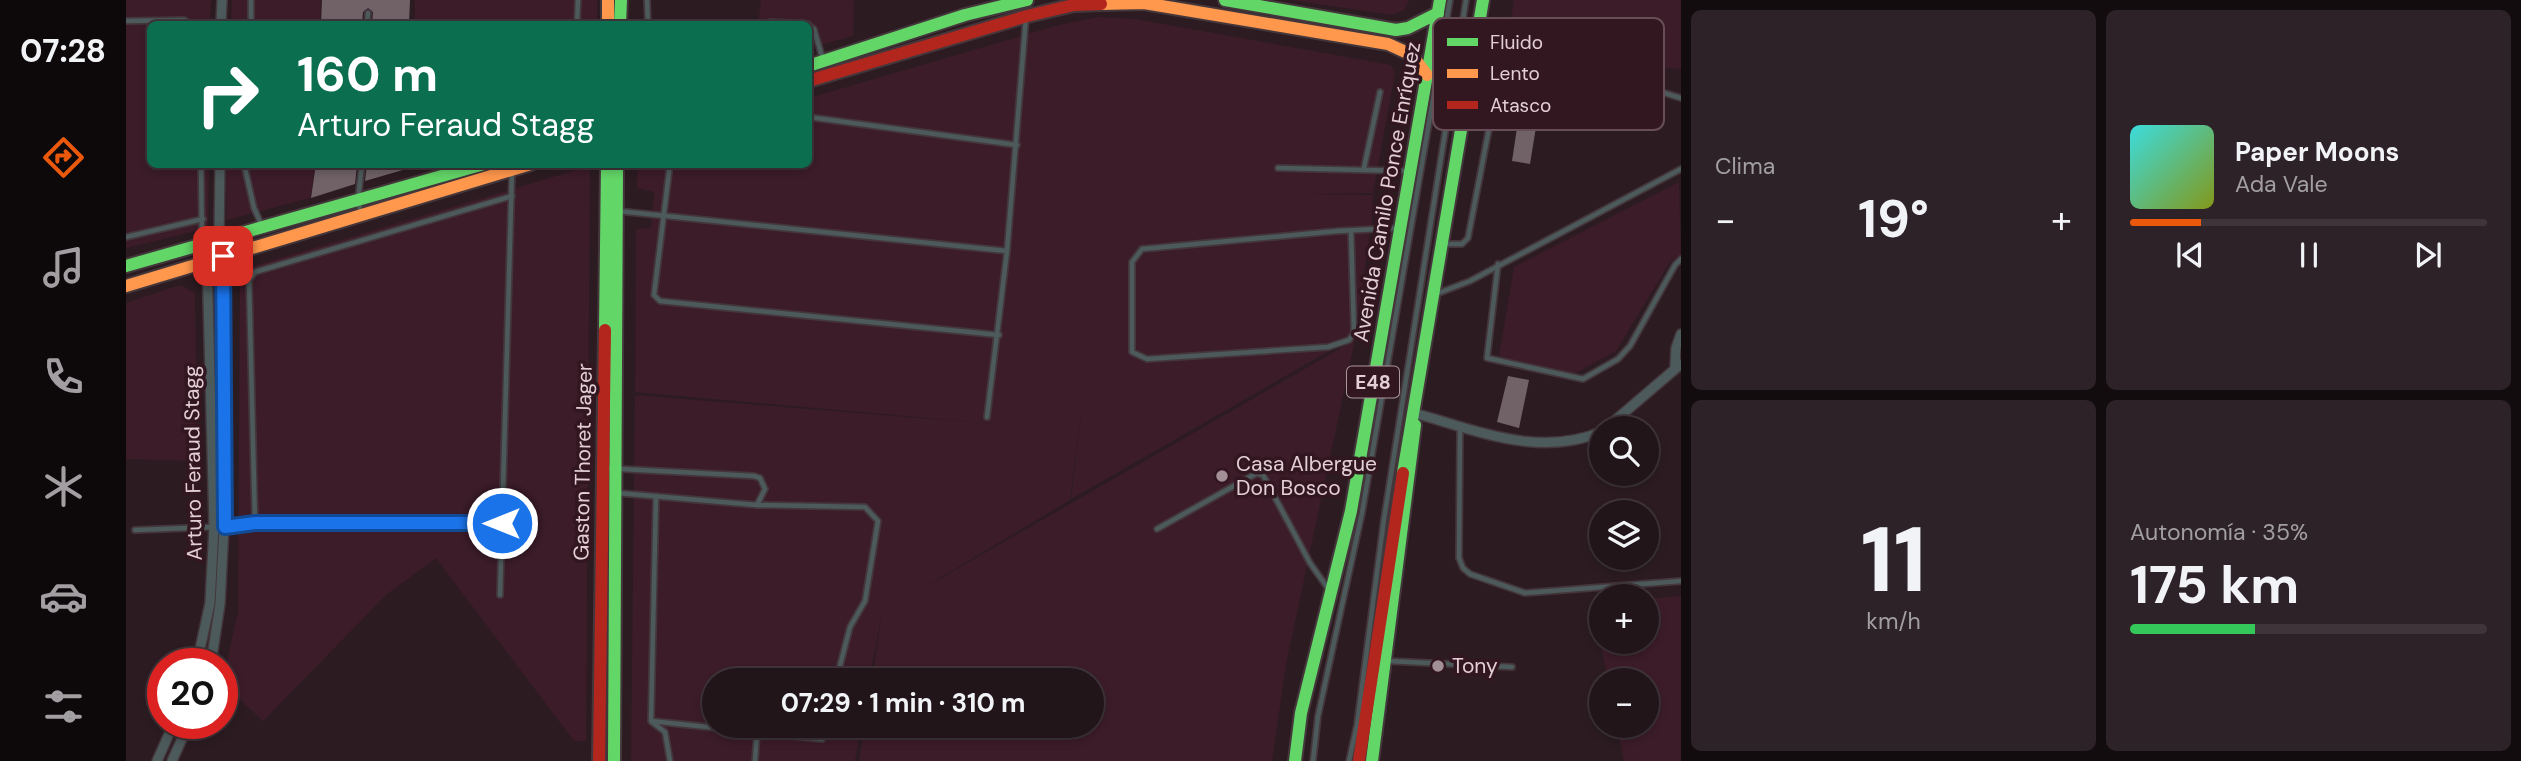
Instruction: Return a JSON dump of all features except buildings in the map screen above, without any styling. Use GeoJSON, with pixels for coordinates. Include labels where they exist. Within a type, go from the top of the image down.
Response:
{"type":"FeatureCollection","features":[{"type":"Feature","properties":{"kind":"street"},"geometry":{"type":"LineString","coordinates":[[221,21],[222,0]]}},
{"type":"Feature","properties":{"kind":"street"},"geometry":{"type":"LineString","coordinates":[[608,0],[608,21]]}},
{"type":"Feature","properties":{"kind":"street"},"geometry":{"type":"LineString","coordinates":[[620,21],[621,0]]}},
{"type":"Feature","properties":{"kind":"street"},"geometry":{"type":"LineString","coordinates":[[812,65],[965,16],[1027,0]]}},
{"type":"Feature","properties":{"kind":"street"},"geometry":{"type":"LineString","coordinates":[[1225,0],[1396,30],[1408,28],[1439,6]]}},
{"type":"Feature","properties":{"kind":"street","name":"E48"},"geometry":{"type":"LineString","coordinates":[[1480,18],[1483,0]]}},
{"type":"Feature","properties":{"kind":"street"},"geometry":{"type":"LineString","coordinates":[[812,80],[1027,16],[1074,5],[1144,3],[1388,44],[1412,55],[1427,75]]}},
{"type":"Feature","properties":{"kind":"street","name":"Avenida Camilo Ponce Enríquez"},"geometry":{"type":"LineString","coordinates":[[1295,761],[1301,713],[1351,511],[1433,40]]}},
{"type":"Feature","properties":{"kind":"street","name":"E48"},"geometry":{"type":"LineString","coordinates":[[1359,761],[1463,130]]}},
{"type":"Feature","properties":{"kind":"street"},"geometry":{"type":"LineString","coordinates":[[219,239],[220,168]]}},
{"type":"Feature","properties":{"kind":"street"},"geometry":{"type":"LineString","coordinates":[[126,266],[470,168]]}},
{"type":"Feature","properties":{"kind":"street"},"geometry":{"type":"LineString","coordinates":[[126,286],[518,168]]}},
{"type":"Feature","properties":{"kind":"street","name":"Gaston Thoret Jager"},"geometry":{"type":"LineString","coordinates":[[607,168],[609,468],[615,493],[614,761]]}},
{"type":"Feature","properties":{"kind":"street","name":"Gaston Thoret Jager"},"geometry":{"type":"LineString","coordinates":[[599,761],[600,492],[609,468],[617,168]]}},
{"type":"Feature","properties":{"kind":"street","name":"Arturo Feraud Stagg"},"geometry":{"type":"LineString","coordinates":[[213,648],[220,604],[225,527],[223,256]]}},
{"type":"Feature","properties":{"kind":"street","name":"Arturo Feraud Stagg"},"geometry":{"type":"LineString","coordinates":[[200,648],[210,603],[214,527],[207,261]]}},
{"type":"Feature","properties":{"kind":"street"},"geometry":{"type":"LineString","coordinates":[[1620,416],[1678,366],[1676,348],[1681,334]]}},
{"type":"Feature","properties":{"kind":"street"},"geometry":{"type":"LineString","coordinates":[[1414,413],[1534,444],[1579,442],[1589,437]]}},
{"type":"Feature","properties":{"kind":"street","name":"E48"},"geometry":{"type":"LineString","coordinates":[[1372,761],[1416,433],[1414,413]]}},
{"type":"Feature","properties":{"kind":"street"},"geometry":{"type":"LineString","coordinates":[[157,761],[167,739]]}},
{"type":"Feature","properties":{"kind":"street"},"geometry":{"type":"LineString","coordinates":[[172,761],[182,739]]}},
{"type":"Feature","properties":{"kind":"lane"},"geometry":{"type":"LineString","coordinates":[[577,21],[578,0]]}},
{"type":"Feature","properties":{"kind":"lane"},"geometry":{"type":"LineString","coordinates":[[647,0],[648,21]]}},
{"type":"Feature","properties":{"kind":"lane","name":"Avenida Camilo Ponce Enríquez"},"geometry":{"type":"LineString","coordinates":[[1447,18],[1450,0]]}},
{"type":"Feature","properties":{"kind":"lane"},"geometry":{"type":"LineString","coordinates":[[1463,18],[1466,0]]}},
{"type":"Feature","properties":{"kind":"lane"},"geometry":{"type":"LineString","coordinates":[[251,1],[251,21]]}},
{"type":"Feature","properties":{"kind":"lane"},"geometry":{"type":"LineString","coordinates":[[367,21],[368,13]]}},
{"type":"Feature","properties":{"kind":"lane"},"geometry":{"type":"LineString","coordinates":[[987,417],[999,335],[1027,16]]}},
{"type":"Feature","properties":{"kind":"lane"},"geometry":{"type":"LineString","coordinates":[[126,20],[186,21]]}},
{"type":"Feature","properties":{"kind":"lane"},"geometry":{"type":"LineString","coordinates":[[812,28],[823,61]]}},
{"type":"Feature","properties":{"kind":"lane"},"geometry":{"type":"LineString","coordinates":[[1364,168],[1380,92]]}},
{"type":"Feature","properties":{"kind":"lane"},"geometry":{"type":"LineString","coordinates":[[1664,94],[1681,99]]}},
{"type":"Feature","properties":{"kind":"lane","name":"Avenida Camilo Ponce Enríquez"},"geometry":{"type":"LineString","coordinates":[[1312,761],[1318,716],[1362,513],[1433,99]]}},
{"type":"Feature","properties":{"kind":"lane"},"geometry":{"type":"LineString","coordinates":[[812,118],[1017,145]]}},
{"type":"Feature","properties":{"kind":"lane"},"geometry":{"type":"LineString","coordinates":[[1349,761],[1357,724],[1384,519],[1445,130]]}},
{"type":"Feature","properties":{"kind":"lane"},"geometry":{"type":"LineString","coordinates":[[1443,244],[1462,244],[1468,239],[1489,130]]}},
{"type":"Feature","properties":{"kind":"lane"},"geometry":{"type":"LineString","coordinates":[[201,168],[202,244]]}},
{"type":"Feature","properties":{"kind":"lane"},"geometry":{"type":"LineString","coordinates":[[245,168],[254,208],[262,227]]}},
{"type":"Feature","properties":{"kind":"lane"},"geometry":{"type":"LineString","coordinates":[[361,215],[358,200],[362,168]]}},
{"type":"Feature","properties":{"kind":"lane"},"geometry":{"type":"LineString","coordinates":[[670,168],[666,216],[654,295],[660,302],[999,335]]}},
{"type":"Feature","properties":{"kind":"lane"},"geometry":{"type":"LineString","coordinates":[[1278,168],[1410,171]]}},
{"type":"Feature","properties":{"kind":"lane"},"geometry":{"type":"LineString","coordinates":[[1435,294],[1470,281],[1681,169]]}},
{"type":"Feature","properties":{"kind":"lane"},"geometry":{"type":"LineString","coordinates":[[500,595],[512,170]]}},
{"type":"Feature","properties":{"kind":"lane"},"geometry":{"type":"LineString","coordinates":[[255,523],[251,276],[512,196]]}},
{"type":"Feature","properties":{"kind":"lane"},"geometry":{"type":"LineString","coordinates":[[617,211],[1007,251]]}},
{"type":"Feature","properties":{"kind":"lane"},"geometry":{"type":"LineString","coordinates":[[126,237],[203,219]]}},
{"type":"Feature","properties":{"kind":"lane"},"geometry":{"type":"LineString","coordinates":[[1351,231],[1354,333],[1349,340],[1328,347],[1146,359],[1132,352],[1132,262],[1142,249],[1351,231],[1400,228]]}},
{"type":"Feature","properties":{"kind":"lane"},"geometry":{"type":"LineString","coordinates":[[1498,264],[1487,358],[1583,379],[1618,359],[1630,346],[1675,265],[1681,259]]}},
{"type":"Feature","properties":{"kind":"lane"},"geometry":{"type":"LineString","coordinates":[[1460,426],[1459,558],[1463,568],[1470,574],[1525,593],[1681,581]]}},
{"type":"Feature","properties":{"kind":"lane"},"geometry":{"type":"LineString","coordinates":[[609,468],[760,478],[765,489],[757,505]]}},
{"type":"Feature","properties":{"kind":"lane"},"geometry":{"type":"LineString","coordinates":[[1157,529],[1257,473],[1263,475],[1310,563],[1330,590]]}},
{"type":"Feature","properties":{"kind":"lane"},"geometry":{"type":"LineString","coordinates":[[600,492],[757,505],[865,507],[878,521],[865,601],[850,627],[839,668]]}},
{"type":"Feature","properties":{"kind":"lane"},"geometry":{"type":"LineString","coordinates":[[651,721],[656,496]]}},
{"type":"Feature","properties":{"kind":"lane"},"geometry":{"type":"LineString","coordinates":[[225,527],[255,523],[502,523]]}},
{"type":"Feature","properties":{"kind":"lane"},"geometry":{"type":"LineString","coordinates":[[135,530],[214,527]]}},
{"type":"Feature","properties":{"kind":"lane"},"geometry":{"type":"LineString","coordinates":[[1387,661],[1512,667]]}},
{"type":"Feature","properties":{"kind":"lane"},"geometry":{"type":"LineString","coordinates":[[651,721],[702,726]]}},
{"type":"Feature","properties":{"kind":"lane"},"geometry":{"type":"LineString","coordinates":[[651,721],[665,732],[670,761]]}},
{"type":"Feature","properties":{"kind":"lane"},"geometry":{"type":"LineString","coordinates":[[755,761],[757,738]]}},
{"type":"Feature","properties":{"kind":"shaded area"},"geometry":{"type":"Polygon","coordinates":[[[126,0],[211,0],[210,21],[147,21],[147,168],[209,168],[208,228],[126,248],[126,0]]]}},
{"type":"Feature","properties":{"kind":"shaded area"},"geometry":{"type":"Polygon","coordinates":[[[232,0],[321,0],[320,21],[231,21],[232,0]]]}},
{"type":"Feature","properties":{"kind":"shaded area"},"geometry":{"type":"Polygon","coordinates":[[[415,0],[597,0],[597,21],[415,21],[415,0]]]}},
{"type":"Feature","properties":{"kind":"shaded area"},"geometry":{"type":"Polygon","coordinates":[[[761,0],[854,0],[853,36],[812,47],[812,21],[758,21],[761,0]]]}},
{"type":"Feature","properties":{"kind":"shaded area"},"geometry":{"type":"Polygon","coordinates":[[[1291,0],[1409,0],[1404,10],[1392,15],[1291,0]]]}},
{"type":"Feature","properties":{"kind":"shaded area"},"geometry":{"type":"Polygon","coordinates":[[[1514,0],[1681,0],[1681,69],[1664,67],[1664,18],[1511,18],[1514,0]]]}},
{"type":"Feature","properties":{"kind":"shaded area"},"geometry":{"type":"Polygon","coordinates":[[[1099,17],[1135,19],[1391,65],[1395,73],[1373,193],[1309,194],[1373,195],[1355,336],[1071,499],[1085,382],[1070,500],[910,596],[1355,340],[1286,664],[1272,761],[859,761],[862,738],[1104,738],[1104,668],[874,668],[882,613],[871,668],[702,668],[702,738],[859,738],[855,761],[631,761],[635,395],[1006,425],[635,392],[636,229],[651,228],[654,192],[637,188],[638,168],[812,168],[812,97],[1059,25],[1099,17]]]}},
{"type":"Feature","properties":{"kind":"shaded area"},"geometry":{"type":"Polygon","coordinates":[[[226,168],[315,168],[310,198],[227,220],[226,168]]]}},
{"type":"Feature","properties":{"kind":"shaded area"},"geometry":{"type":"Polygon","coordinates":[[[590,168],[586,741],[574,741],[436,558],[387,594],[263,721],[238,698],[238,648],[230,648],[238,612],[240,270],[590,168]]]}},
{"type":"Feature","properties":{"kind":"shaded area"},"geometry":{"type":"Polygon","coordinates":[[[1679,182],[1681,256],[1670,262],[1616,351],[1572,375],[1498,362],[1514,267],[1679,182]]]}},
{"type":"Feature","properties":{"kind":"shaded area"},"geometry":{"type":"Polygon","coordinates":[[[180,285],[195,293],[197,461],[126,459],[126,303],[180,285]]]}},
{"type":"Feature","properties":{"kind":"shaded area"},"geometry":{"type":"Polygon","coordinates":[[[1681,596],[1681,761],[1624,761],[1619,738],[1659,738],[1659,668],[1605,668],[1603,654],[1659,654],[1659,598],[1681,596]]]}},
{"type":"Feature","properties":{"kind":"traffic: fast"},"geometry":{"type":"LineString","coordinates":[[620,21],[621,0]]}},
{"type":"Feature","properties":{"kind":"traffic: fast"},"geometry":{"type":"LineString","coordinates":[[812,65],[965,15],[1027,0]]}},
{"type":"Feature","properties":{"kind":"traffic: fast"},"geometry":{"type":"LineString","coordinates":[[1225,0],[1396,30],[1408,28],[1438,13]]}},
{"type":"Feature","properties":{"kind":"traffic: fast"},"geometry":{"type":"LineString","coordinates":[[1437,18],[1440,0]]}},
{"type":"Feature","properties":{"kind":"traffic: fast"},"geometry":{"type":"LineString","coordinates":[[1480,18],[1483,0]]}},
{"type":"Feature","properties":{"kind":"traffic: fast"},"geometry":{"type":"LineString","coordinates":[[1295,761],[1301,713],[1351,511],[1433,40]]}},
{"type":"Feature","properties":{"kind":"traffic: fast"},"geometry":{"type":"LineString","coordinates":[[1403,473],[1461,130]]}},
{"type":"Feature","properties":{"kind":"traffic: fast"},"geometry":{"type":"LineString","coordinates":[[126,266],[470,168]]}},
{"type":"Feature","properties":{"kind":"traffic: fast"},"geometry":{"type":"LineString","coordinates":[[605,330],[607,168]]}},
{"type":"Feature","properties":{"kind":"traffic: fast"},"geometry":{"type":"LineString","coordinates":[[614,761],[617,168]]}},
{"type":"Feature","properties":{"kind":"traffic: fast"},"geometry":{"type":"LineString","coordinates":[[1372,761],[1415,425]]}},
{"type":"Feature","properties":{"kind":"traffic: slow"},"geometry":{"type":"LineString","coordinates":[[608,0],[608,21]]}},
{"type":"Feature","properties":{"kind":"traffic: slow"},"geometry":{"type":"LineString","coordinates":[[1101,4],[1144,3],[1388,44],[1412,55],[1427,75]]}},
{"type":"Feature","properties":{"kind":"traffic: slow"},"geometry":{"type":"LineString","coordinates":[[126,286],[518,168]]}},
{"type":"Feature","properties":{"kind":"traffic: jam"},"geometry":{"type":"LineString","coordinates":[[812,80],[1027,16],[1074,5],[1101,4]]}},
{"type":"Feature","properties":{"kind":"traffic: jam"},"geometry":{"type":"LineString","coordinates":[[599,761],[605,330]]}},
{"type":"Feature","properties":{"kind":"traffic: jam"},"geometry":{"type":"LineString","coordinates":[[1359,761],[1403,473]]}},
{"type":"Feature","properties":{"kind":"place","name":"Casa Albergue Don Bosco"},"geometry":{"type":"Point","coordinates":[1222,476]}},
{"type":"Feature","properties":{"kind":"place","name":"Tony"},"geometry":{"type":"Point","coordinates":[1438,666]}},
{"type":"Feature","properties":{"kind":"route"},"geometry":{"type":"LineString","coordinates":[[223,256],[225,527],[255,523],[502,523]]}}]}
